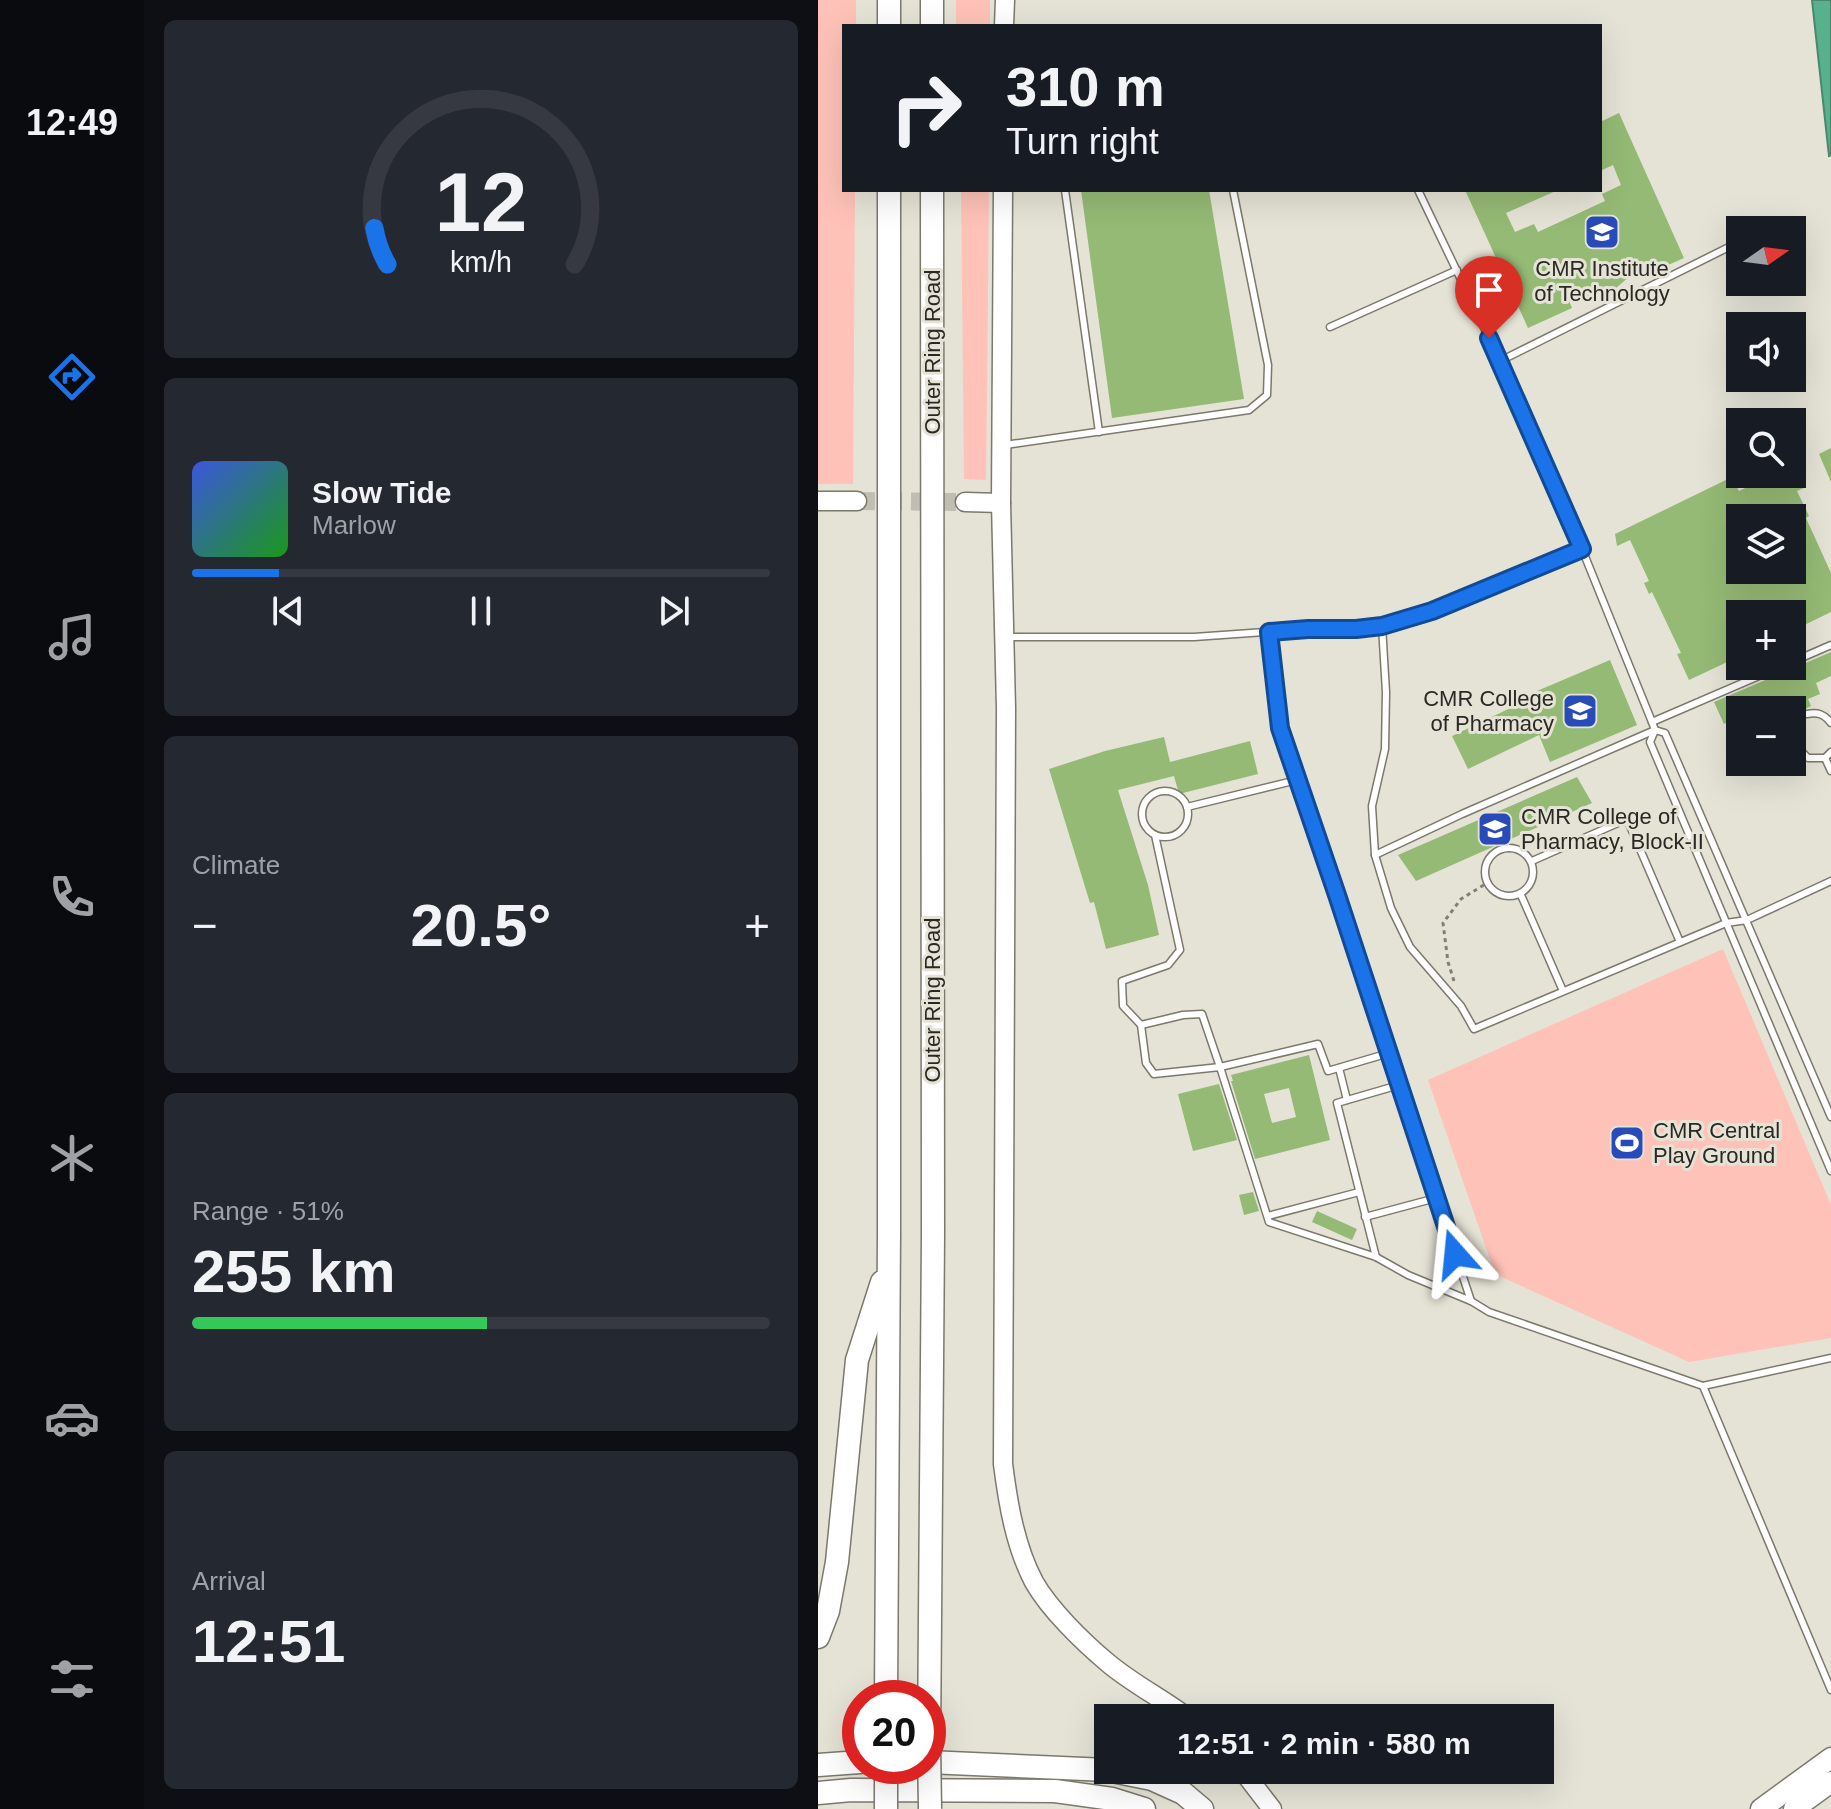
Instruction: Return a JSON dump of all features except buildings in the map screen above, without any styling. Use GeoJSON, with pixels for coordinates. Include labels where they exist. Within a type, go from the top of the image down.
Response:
{"type":"FeatureCollection","features":[{"type":"Feature","properties":{"kind":"highway"},"geometry":{"type":"LineString","coordinates":[[889,0],[889,24]]}},
{"type":"Feature","properties":{"kind":"highway"},"geometry":{"type":"LineString","coordinates":[[932,0],[932,24]]}},
{"type":"Feature","properties":{"kind":"highway","name":"Outer Ring Road"},"geometry":{"type":"LineString","coordinates":[[886,1680],[889,192]]}},
{"type":"Feature","properties":{"kind":"highway","name":"Outer Ring Road"},"geometry":{"type":"LineString","coordinates":[[930,1680],[933,1235],[932,192]]}},
{"type":"Feature","properties":{"kind":"highway"},"geometry":{"type":"LineString","coordinates":[[818,1637],[828,1611],[837,1562],[857,1360],[889,1258]]}},
{"type":"Feature","properties":{"kind":"highway"},"geometry":{"type":"LineString","coordinates":[[946,1756],[1020,1765],[1107,1770],[1152,1779],[1183,1793],[1202,1809]]}},
{"type":"Feature","properties":{"kind":"highway"},"geometry":{"type":"LineString","coordinates":[[1761,1809],[1831,1758]]}},
{"type":"Feature","properties":{"kind":"highway"},"geometry":{"type":"LineString","coordinates":[[818,1765],[842,1763]]}},
{"type":"Feature","properties":{"kind":"highway"},"geometry":{"type":"LineString","coordinates":[[1794,1809],[1831,1782]]}},
{"type":"Feature","properties":{"kind":"highway"},"geometry":{"type":"LineString","coordinates":[[886,1784],[886,1809]]}},
{"type":"Feature","properties":{"kind":"highway","name":"Outer Ring Road"},"geometry":{"type":"LineString","coordinates":[[930,1784],[930,1809]]}},
{"type":"Feature","properties":{"kind":"highway"},"geometry":{"type":"LineString","coordinates":[[818,1793],[851,1790],[1055,1791],[1102,1797],[1144,1809]]}},
{"type":"Feature","properties":{"kind":"main road"},"geometry":{"type":"LineString","coordinates":[[1004,24],[1005,0]]}},
{"type":"Feature","properties":{"kind":"main road"},"geometry":{"type":"LineString","coordinates":[[1003,192],[1001,503],[1006,849],[1003,1464],[1018,1542],[1034,1582],[1066,1624],[1109,1664],[1168,1704]]}},
{"type":"Feature","properties":{"kind":"main road"},"geometry":{"type":"LineString","coordinates":[[818,501],[857,501]]}},
{"type":"Feature","properties":{"kind":"main road"},"geometry":{"type":"LineString","coordinates":[[965,502],[1001,503]]}},
{"type":"Feature","properties":{"kind":"main road"},"geometry":{"type":"LineString","coordinates":[[1253,1784],[1272,1809]]}},
{"type":"Feature","properties":{"kind":"lane"},"geometry":{"type":"LineString","coordinates":[[1065,192],[1099,432]]}},
{"type":"Feature","properties":{"kind":"lane"},"geometry":{"type":"LineString","coordinates":[[1001,446],[1249,410],[1267,395],[1268,365],[1233,192]]}},
{"type":"Feature","properties":{"kind":"lane"},"geometry":{"type":"LineString","coordinates":[[1419,192],[1500,361],[1582,549],[1655,730],[1650,742],[1831,1171]]}},
{"type":"Feature","properties":{"kind":"lane"},"geometry":{"type":"LineString","coordinates":[[1500,361],[1726,248]]}},
{"type":"Feature","properties":{"kind":"lane"},"geometry":{"type":"LineString","coordinates":[[1330,327],[1457,270]]}},
{"type":"Feature","properties":{"kind":"lane"},"geometry":{"type":"LineString","coordinates":[[1004,637],[1194,637],[1382,626],[1432,611],[1582,549]]}},
{"type":"Feature","properties":{"kind":"lane"},"geometry":{"type":"LineString","coordinates":[[1382,626],[1385,749],[1372,806],[1375,855],[1391,908],[1410,947],[1461,1006],[1474,1029],[1726,923],[1747,920],[1831,881]]}},
{"type":"Feature","properties":{"kind":"lane"},"geometry":{"type":"LineString","coordinates":[[1269,632],[1280,728],[1471,1301]]}},
{"type":"Feature","properties":{"kind":"lane"},"geometry":{"type":"LineString","coordinates":[[1806,656],[1831,645]]}},
{"type":"Feature","properties":{"kind":"lane"},"geometry":{"type":"LineString","coordinates":[[1652,722],[1750,680]]}},
{"type":"Feature","properties":{"kind":"lane"},"geometry":{"type":"LineString","coordinates":[[1807,714],[1820,714],[1831,723]]}},
{"type":"Feature","properties":{"kind":"lane"},"geometry":{"type":"LineString","coordinates":[[1375,855],[1655,730],[1665,733],[1831,1117]]}},
{"type":"Feature","properties":{"kind":"lane"},"geometry":{"type":"LineString","coordinates":[[1806,756],[1825,758],[1831,752]]}},
{"type":"Feature","properties":{"kind":"lane"},"geometry":{"type":"LineString","coordinates":[[1825,758],[1831,771]]}},
{"type":"Feature","properties":{"kind":"lane"},"geometry":{"type":"LineString","coordinates":[[1187,807],[1297,780]]}},
{"type":"Feature","properties":{"kind":"lane"},"geometry":{"type":"LineString","coordinates":[[1168,790],[1180,796],[1187,807],[1187,821],[1180,832],[1168,837],[1155,835],[1145,826],[1141,813],[1145,801],[1155,792],[1168,790]]}},
{"type":"Feature","properties":{"kind":"lane"},"geometry":{"type":"LineString","coordinates":[[1532,861],[1627,819],[1680,942]]}},
{"type":"Feature","properties":{"kind":"lane"},"geometry":{"type":"LineString","coordinates":[[1155,835],[1180,950],[1168,965],[1122,981],[1123,1006],[1141,1025],[1146,1063],[1154,1074],[1220,1067],[1318,1044],[1328,1071],[1389,1053]]}},
{"type":"Feature","properties":{"kind":"lane"},"geometry":{"type":"LineString","coordinates":[[1511,848],[1523,852],[1532,861],[1534,874],[1530,886],[1521,895],[1508,897],[1495,893],[1487,883],[1485,870],[1489,858],[1499,850],[1511,848]]}},
{"type":"Feature","properties":{"kind":"lane"},"geometry":{"type":"LineString","coordinates":[[1521,895],[1563,991]]}},
{"type":"Feature","properties":{"kind":"lane"},"geometry":{"type":"LineString","coordinates":[[1141,1025],[1202,1014],[1269,1222],[1376,1257],[1489,1312],[1703,1386],[1831,1358]]}},
{"type":"Feature","properties":{"kind":"lane"},"geometry":{"type":"LineString","coordinates":[[1339,1068],[1347,1100]]}},
{"type":"Feature","properties":{"kind":"lane"},"geometry":{"type":"LineString","coordinates":[[1376,1257],[1337,1103],[1399,1085]]}},
{"type":"Feature","properties":{"kind":"lane"},"geometry":{"type":"LineString","coordinates":[[1268,1216],[1359,1192]]}},
{"type":"Feature","properties":{"kind":"lane"},"geometry":{"type":"LineString","coordinates":[[1365,1217],[1436,1198]]}},
{"type":"Feature","properties":{"kind":"lane"},"geometry":{"type":"LineString","coordinates":[[1703,1386],[1831,1690]]}},
{"type":"Feature","properties":{"kind":"path"},"geometry":{"type":"LineString","coordinates":[[1461,1006],[1448,962],[1443,923],[1461,899],[1487,883]]}},
{"type":"Feature","properties":{"kind":"shaded area"},"geometry":{"type":"Polygon","coordinates":[[[818,0],[856,0],[856,24],[842,24],[842,192],[855,192],[853,484],[818,484],[818,0]]]}},
{"type":"Feature","properties":{"kind":"shaded area"},"geometry":{"type":"Polygon","coordinates":[[[956,0],[990,0],[990,24],[956,24],[956,0]]]}},
{"type":"Feature","properties":{"kind":"shaded area"},"geometry":{"type":"Polygon","coordinates":[[[1812,0],[1831,0],[1829,156],[1812,0]]]}},
{"type":"Feature","properties":{"kind":"shaded area"},"geometry":{"type":"Polygon","coordinates":[[[961,192],[989,192],[986,480],[964,479],[961,192]]]}},
{"type":"Feature","properties":{"kind":"shaded area","name":"CMR Central Play Ground"},"geometry":{"type":"Polygon","coordinates":[[[1723,949],[1831,1205],[1831,1338],[1689,1362],[1495,1274],[1428,1080],[1723,949]]]}},
{"type":"Feature","properties":{"kind":"tunnel"},"geometry":{"type":"LineString","coordinates":[[857,501],[965,502]]}},
{"type":"Feature","properties":{"kind":"place","name":"CMR Institute of Technology"},"geometry":{"type":"Point","coordinates":[1602,232]}},
{"type":"Feature","properties":{"kind":"place","name":"CMR College of Pharmacy"},"geometry":{"type":"Point","coordinates":[1580,711]}},
{"type":"Feature","properties":{"kind":"place","name":"CMR College of Pharmacy, Block-II"},"geometry":{"type":"Point","coordinates":[1495,829]}},
{"type":"Feature","properties":{"kind":"place","name":"CMR Central Play Ground"},"geometry":{"type":"Point","coordinates":[1627,1143]}},
{"type":"Feature","properties":{"kind":"route"},"geometry":{"type":"LineString","coordinates":[[1455,1254],[1280,728],[1269,632],[1382,626],[1432,611],[1582,549],[1489,338]]}}]}
